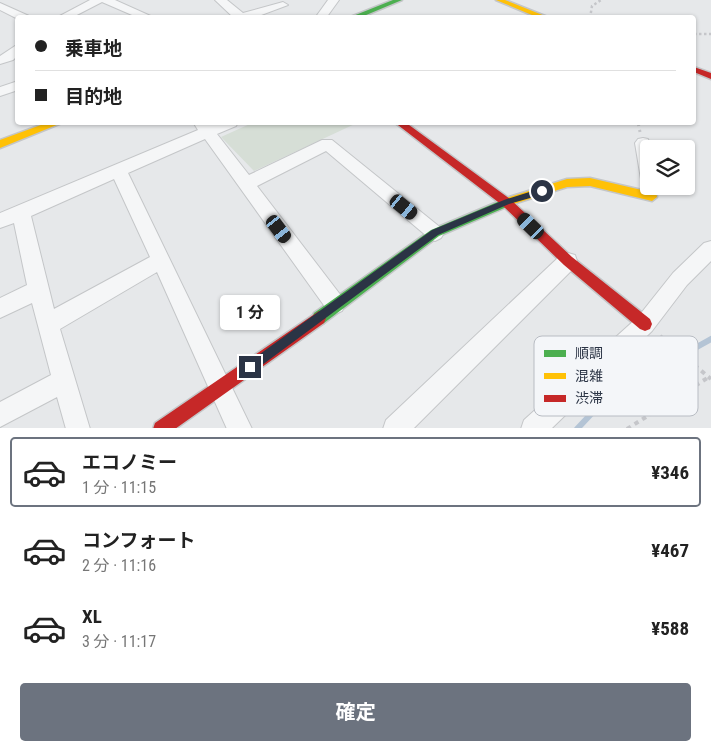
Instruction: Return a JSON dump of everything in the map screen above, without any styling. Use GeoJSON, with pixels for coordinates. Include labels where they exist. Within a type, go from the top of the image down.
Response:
{"type":"FeatureCollection","features":[{"type":"Feature","properties":{"kind":"street"},"geometry":{"type":"LineString","coordinates":[[67,15],[98,0]]}},
{"type":"Feature","properties":{"kind":"street"},"geometry":{"type":"LineString","coordinates":[[106,0],[143,15]]}},
{"type":"Feature","properties":{"kind":"street"},"geometry":{"type":"LineString","coordinates":[[220,0],[238,15]]}},
{"type":"Feature","properties":{"kind":"street"},"geometry":{"type":"LineString","coordinates":[[322,15],[334,0]]}},
{"type":"Feature","properties":{"kind":"street"},"geometry":{"type":"LineString","coordinates":[[368,15],[399,0]]}},
{"type":"Feature","properties":{"kind":"street"},"geometry":{"type":"LineString","coordinates":[[499,0],[539,15]]}},
{"type":"Feature","properties":{"kind":"street"},"geometry":{"type":"LineString","coordinates":[[245,15],[281,2],[290,15]]}},
{"type":"Feature","properties":{"kind":"street"},"geometry":{"type":"LineString","coordinates":[[0,6],[19,15]]}},
{"type":"Feature","properties":{"kind":"street"},"geometry":{"type":"LineString","coordinates":[[0,60],[8,57],[15,51]]}},
{"type":"Feature","properties":{"kind":"street"},"geometry":{"type":"LineString","coordinates":[[696,71],[711,76]]}},
{"type":"Feature","properties":{"kind":"street"},"geometry":{"type":"LineString","coordinates":[[0,92],[15,86]]}},
{"type":"Feature","properties":{"kind":"street"},"geometry":{"type":"LineString","coordinates":[[0,144],[52,125]]}},
{"type":"Feature","properties":{"kind":"street"},"geometry":{"type":"LineString","coordinates":[[0,221],[119,170],[204,128],[218,125]]}},
{"type":"Feature","properties":{"kind":"street"},"geometry":{"type":"LineString","coordinates":[[402,125],[506,202],[568,261],[645,324]]}},
{"type":"Feature","properties":{"kind":"street"},"geometry":{"type":"LineString","coordinates":[[204,128],[335,304]]}},
{"type":"Feature","properties":{"kind":"street"},"geometry":{"type":"LineString","coordinates":[[245,184],[328,144],[435,233]]}},
{"type":"Feature","properties":{"kind":"street"},"geometry":{"type":"LineString","coordinates":[[119,170],[240,428]]}},
{"type":"Feature","properties":{"kind":"street"},"geometry":{"type":"LineString","coordinates":[[160,428],[222,388],[435,233],[506,202],[567,183],[590,182],[640,194]]}},
{"type":"Feature","properties":{"kind":"street"},"geometry":{"type":"LineString","coordinates":[[21,212],[38,290],[78,428]]}},
{"type":"Feature","properties":{"kind":"street"},"geometry":{"type":"LineString","coordinates":[[632,336],[645,324],[680,279],[711,249]]}},
{"type":"Feature","properties":{"kind":"street"},"geometry":{"type":"LineString","coordinates":[[48,324],[161,260]]}},
{"type":"Feature","properties":{"kind":"street"},"geometry":{"type":"LineString","coordinates":[[395,428],[568,261]]}},
{"type":"Feature","properties":{"kind":"street"},"geometry":{"type":"LineString","coordinates":[[0,308],[38,290]]}},
{"type":"Feature","properties":{"kind":"street"},"geometry":{"type":"LineString","coordinates":[[0,415],[64,381]]}},
{"type":"Feature","properties":{"kind":"street"},"geometry":{"type":"LineString","coordinates":[[534,428],[547,416]]}},
{"type":"Feature","properties":{"kind":"path"},"geometry":{"type":"LineString","coordinates":[[590,15],[592,6],[601,0]]}},
{"type":"Feature","properties":{"kind":"path"},"geometry":{"type":"LineString","coordinates":[[696,34],[711,34]]}},
{"type":"Feature","properties":{"kind":"path"},"geometry":{"type":"LineString","coordinates":[[645,324],[659,336]]}},
{"type":"Feature","properties":{"kind":"path"},"geometry":{"type":"LineString","coordinates":[[698,368],[710,378],[698,385]]}},
{"type":"Feature","properties":{"kind":"path"},"geometry":{"type":"LineString","coordinates":[[627,428],[647,416]]}},
{"type":"Feature","properties":{"kind":"shaded area"},"geometry":{"type":"Polygon","coordinates":[[[248,125],[353,125],[254,171],[221,137],[248,125]]]}},
{"type":"Feature","properties":{"kind":"waterway"},"geometry":{"type":"LineString","coordinates":[[698,346],[711,339]]}},
{"type":"Feature","properties":{"kind":"waterway"},"geometry":{"type":"LineString","coordinates":[[578,428],[589,416]]}},
{"type":"Feature","properties":{"kind":"traffic: fast"},"geometry":{"type":"LineString","coordinates":[[359,15],[399,0]]}},
{"type":"Feature","properties":{"kind":"traffic: fast"},"geometry":{"type":"LineString","coordinates":[[319,318],[435,233],[507,202]]}},
{"type":"Feature","properties":{"kind":"traffic: slow"},"geometry":{"type":"LineString","coordinates":[[499,0],[539,15]]}},
{"type":"Feature","properties":{"kind":"traffic: slow"},"geometry":{"type":"LineString","coordinates":[[0,144],[52,125]]}},
{"type":"Feature","properties":{"kind":"traffic: slow"},"geometry":{"type":"LineString","coordinates":[[507,202],[567,183],[590,182],[640,194]]}},
{"type":"Feature","properties":{"kind":"traffic: slow"},"geometry":{"type":"LineString","coordinates":[[644,195],[652,197],[652,195]]}},
{"type":"Feature","properties":{"kind":"traffic: jam"},"geometry":{"type":"LineString","coordinates":[[696,70],[711,76]]}},
{"type":"Feature","properties":{"kind":"traffic: jam"},"geometry":{"type":"LineString","coordinates":[[402,125],[506,202],[568,261],[645,324]]}},
{"type":"Feature","properties":{"kind":"traffic: jam"},"geometry":{"type":"LineString","coordinates":[[162,428],[319,318]]}},
{"type":"Feature","properties":{"kind":"route"},"geometry":{"type":"LineString","coordinates":[[250,367],[435,233],[506,202],[542,191]]}}]}
